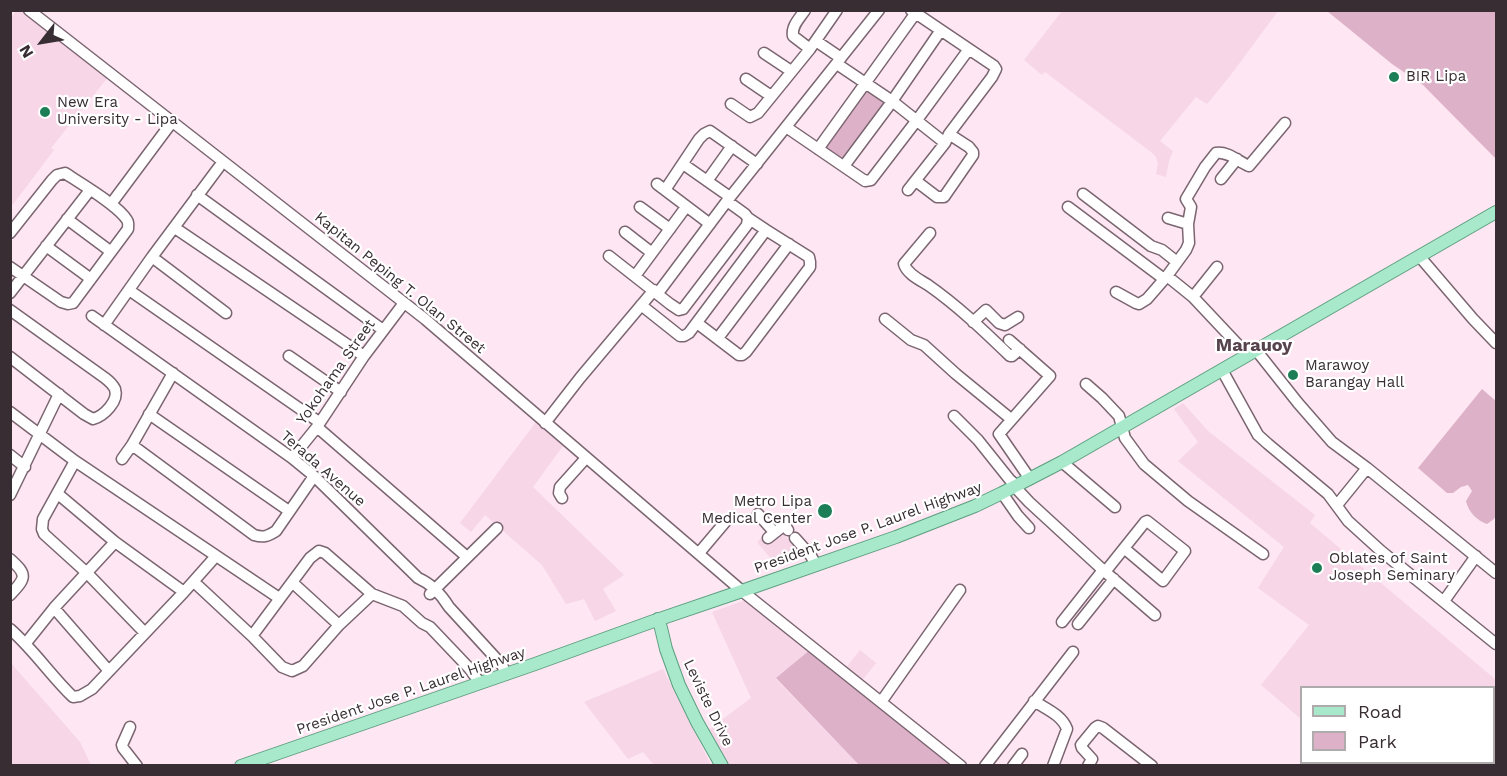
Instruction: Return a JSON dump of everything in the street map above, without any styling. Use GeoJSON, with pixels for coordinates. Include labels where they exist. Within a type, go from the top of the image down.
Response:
{"type":"FeatureCollection","features":[{"type":"Feature","properties":{"kind":"main road","name":"President Jose P. Laurel Highway"},"geometry":{"type":"LineString","coordinates":[[241,765],[920,528],[1002,494],[1062,462],[1497,212]]}},
{"type":"Feature","properties":{"kind":"main road","name":"Leviste Drive"},"geometry":{"type":"LineString","coordinates":[[654,621],[661,628],[679,684],[718,765]]}},
{"type":"Feature","properties":{"kind":"street","name":"Kapitan Peping T. Olan Street"},"geometry":{"type":"LineString","coordinates":[[29,10],[404,303],[742,591],[961,765]]}},
{"type":"Feature","properties":{"kind":"street"},"geometry":{"type":"LineString","coordinates":[[805,10],[793,28],[793,36],[839,61],[865,84],[917,120],[947,138],[969,147],[973,152],[944,197],[940,198],[912,186],[947,138],[996,72],[994,66],[941,30],[929,15],[913,12],[865,84],[818,149]]}},
{"type":"Feature","properties":{"kind":"street"},"geometry":{"type":"LineString","coordinates":[[731,104],[750,117],[758,113],[813,45],[837,10]]}},
{"type":"Feature","properties":{"kind":"street"},"geometry":{"type":"LineString","coordinates":[[545,423],[641,305],[656,292],[879,10]]}},
{"type":"Feature","properties":{"kind":"street"},"geometry":{"type":"LineString","coordinates":[[844,166],[941,30]]}},
{"type":"Feature","properties":{"kind":"street"},"geometry":{"type":"LineString","coordinates":[[786,127],[865,181],[871,180],[969,49]]}},
{"type":"Feature","properties":{"kind":"street"},"geometry":{"type":"LineString","coordinates":[[764,53],[790,71]]}},
{"type":"Feature","properties":{"kind":"street"},"geometry":{"type":"LineString","coordinates":[[746,79],[771,96]]}},
{"type":"Feature","properties":{"kind":"street"},"geometry":{"type":"LineString","coordinates":[[111,204],[172,122]]}},
{"type":"Feature","properties":{"kind":"street"},"geometry":{"type":"LineString","coordinates":[[1116,292],[1139,304],[1147,299],[1166,278],[1189,243],[1188,224],[1191,207],[1186,199],[1216,153],[1220,152],[1251,166],[1285,123]]}},
{"type":"Feature","properties":{"kind":"street"},"geometry":{"type":"LineString","coordinates":[[710,224],[661,187],[683,164],[704,134],[710,131],[757,164]]}},
{"type":"Feature","properties":{"kind":"street"},"geometry":{"type":"LineString","coordinates":[[706,181],[732,146]]}},
{"type":"Feature","properties":{"kind":"street"},"geometry":{"type":"LineString","coordinates":[[1221,179],[1236,159]]}},
{"type":"Feature","properties":{"kind":"street"},"geometry":{"type":"LineString","coordinates":[[683,164],[728,199],[748,218],[809,257],[810,262],[810,267],[742,355],[697,324]]}},
{"type":"Feature","properties":{"kind":"street"},"geometry":{"type":"LineString","coordinates":[[104,325],[219,167]]}},
{"type":"Feature","properties":{"kind":"street"},"geometry":{"type":"LineString","coordinates":[[10,233],[52,180],[57,175],[65,173],[111,204],[128,220],[129,225],[73,303],[61,302],[10,267]]}},
{"type":"Feature","properties":{"kind":"street"},"geometry":{"type":"LineString","coordinates":[[10,293],[90,190]]}},
{"type":"Feature","properties":{"kind":"street"},"geometry":{"type":"LineString","coordinates":[[1083,194],[1151,246],[1162,250],[1177,262]]}},
{"type":"Feature","properties":{"kind":"street"},"geometry":{"type":"LineString","coordinates":[[198,195],[383,330]]}},
{"type":"Feature","properties":{"kind":"street"},"geometry":{"type":"LineString","coordinates":[[640,207],[670,229]]}},
{"type":"Feature","properties":{"kind":"street"},"geometry":{"type":"LineString","coordinates":[[635,276],[686,207]]}},
{"type":"Feature","properties":{"kind":"street"},"geometry":{"type":"LineString","coordinates":[[1068,207],[1193,297],[1241,348],[1251,353],[1332,442],[1497,573]]}},
{"type":"Feature","properties":{"kind":"street"},"geometry":{"type":"LineString","coordinates":[[609,256],[679,310],[683,309],[743,231],[748,218]]}},
{"type":"Feature","properties":{"kind":"street"},"geometry":{"type":"LineString","coordinates":[[1168,218],[1188,224]]}},
{"type":"Feature","properties":{"kind":"street"},"geometry":{"type":"LineString","coordinates":[[67,219],[110,251]]}},
{"type":"Feature","properties":{"kind":"street"},"geometry":{"type":"LineString","coordinates":[[175,228],[364,356]]}},
{"type":"Feature","properties":{"kind":"street"},"geometry":{"type":"LineString","coordinates":[[641,305],[680,336],[689,333],[766,230]]}},
{"type":"Feature","properties":{"kind":"street"},"geometry":{"type":"LineString","coordinates":[[625,232],[652,253]]}},
{"type":"Feature","properties":{"kind":"street"},"geometry":{"type":"LineString","coordinates":[[930,233],[904,264],[907,271],[974,322],[1010,356],[1020,349]]}},
{"type":"Feature","properties":{"kind":"street"},"geometry":{"type":"LineString","coordinates":[[718,338],[789,244]]}},
{"type":"Feature","properties":{"kind":"street"},"geometry":{"type":"LineString","coordinates":[[46,246],[91,279]]}},
{"type":"Feature","properties":{"kind":"street"},"geometry":{"type":"LineString","coordinates":[[152,257],[226,313]]}},
{"type":"Feature","properties":{"kind":"street"},"geometry":{"type":"LineString","coordinates":[[1420,257],[1473,319],[1497,343]]}},
{"type":"Feature","properties":{"kind":"street"},"geometry":{"type":"LineString","coordinates":[[1193,297],[1217,267]]}},
{"type":"Feature","properties":{"kind":"street"},"geometry":{"type":"LineString","coordinates":[[129,290],[318,425],[467,557]]}},
{"type":"Feature","properties":{"kind":"street","name":"Yokohama Street"},"geometry":{"type":"LineString","coordinates":[[292,458],[404,303]]}},
{"type":"Feature","properties":{"kind":"street"},"geometry":{"type":"LineString","coordinates":[[10,310],[105,378],[116,390],[116,398],[106,411],[93,419],[10,357]]}},
{"type":"Feature","properties":{"kind":"street"},"geometry":{"type":"LineString","coordinates":[[974,322],[987,310],[999,323],[1005,325],[1018,317]]}},
{"type":"Feature","properties":{"kind":"street","name":"Terada Avenue"},"geometry":{"type":"LineString","coordinates":[[92,316],[292,458],[314,477],[418,578],[427,582],[439,603],[449,607],[502,665],[506,674]]}},
{"type":"Feature","properties":{"kind":"street"},"geometry":{"type":"LineString","coordinates":[[885,319],[911,340],[924,345],[1011,419]]}},
{"type":"Feature","properties":{"kind":"street"},"geometry":{"type":"LineString","coordinates":[[1009,340],[1050,376],[999,434],[1030,479]]}},
{"type":"Feature","properties":{"kind":"street"},"geometry":{"type":"LineString","coordinates":[[290,356],[341,392]]}},
{"type":"Feature","properties":{"kind":"street"},"geometry":{"type":"LineString","coordinates":[[1222,370],[1258,435],[1329,494],[1348,521],[1381,551],[1497,644]]}},
{"type":"Feature","properties":{"kind":"street"},"geometry":{"type":"LineString","coordinates":[[122,459],[173,373]]}},
{"type":"Feature","properties":{"kind":"street"},"geometry":{"type":"LineString","coordinates":[[1086,384],[1119,416],[1125,438],[1144,464],[1188,501],[1263,554]]}},
{"type":"Feature","properties":{"kind":"street"},"geometry":{"type":"LineString","coordinates":[[10,495],[59,394]]}},
{"type":"Feature","properties":{"kind":"street"},"geometry":{"type":"LineString","coordinates":[[10,412],[75,461],[279,598]]}},
{"type":"Feature","properties":{"kind":"street"},"geometry":{"type":"LineString","coordinates":[[149,414],[289,511]]}},
{"type":"Feature","properties":{"kind":"street"},"geometry":{"type":"LineString","coordinates":[[954,416],[978,440],[1029,502],[1155,615]]}},
{"type":"Feature","properties":{"kind":"street"},"geometry":{"type":"LineString","coordinates":[[132,445],[254,535],[262,537],[276,531],[314,477]]}},
{"type":"Feature","properties":{"kind":"street"},"geometry":{"type":"LineString","coordinates":[[10,455],[25,467]]}},
{"type":"Feature","properties":{"kind":"street"},"geometry":{"type":"LineString","coordinates":[[562,498],[559,493],[560,487],[586,458]]}},
{"type":"Feature","properties":{"kind":"street"},"geometry":{"type":"LineString","coordinates":[[75,461],[43,519],[44,534],[87,573],[146,633]]}},
{"type":"Feature","properties":{"kind":"street"},"geometry":{"type":"LineString","coordinates":[[1062,462],[1115,507]]}},
{"type":"Feature","properties":{"kind":"street"},"geometry":{"type":"LineString","coordinates":[[1337,506],[1367,468]]}},
{"type":"Feature","properties":{"kind":"street"},"geometry":{"type":"LineString","coordinates":[[58,494],[115,542],[184,592]]}},
{"type":"Feature","properties":{"kind":"street"},"geometry":{"type":"LineString","coordinates":[[1002,494],[1029,528]]}},
{"type":"Feature","properties":{"kind":"street"},"geometry":{"type":"LineString","coordinates":[[758,514],[771,535],[782,527],[786,527],[816,565]]}},
{"type":"Feature","properties":{"kind":"street"},"geometry":{"type":"LineString","coordinates":[[699,553],[726,521]]}},
{"type":"Feature","properties":{"kind":"street"},"geometry":{"type":"LineString","coordinates":[[1078,624],[1107,574],[1125,549],[1145,522],[1148,521],[1185,551],[1164,581],[1125,549]]}},
{"type":"Feature","properties":{"kind":"street"},"geometry":{"type":"LineString","coordinates":[[432,592],[497,528]]}},
{"type":"Feature","properties":{"kind":"street"},"geometry":{"type":"LineString","coordinates":[[26,643],[54,608],[115,542]]}},
{"type":"Feature","properties":{"kind":"street"},"geometry":{"type":"LineString","coordinates":[[252,636],[279,598],[313,555],[319,551],[326,553],[372,594],[403,606],[422,623],[427,632],[478,684]]}},
{"type":"Feature","properties":{"kind":"street"},"geometry":{"type":"LineString","coordinates":[[10,629],[26,643],[47,670],[73,697],[80,696],[92,689],[216,556]]}},
{"type":"Feature","properties":{"kind":"street"},"geometry":{"type":"LineString","coordinates":[[1444,601],[1476,556]]}},
{"type":"Feature","properties":{"kind":"street"},"geometry":{"type":"LineString","coordinates":[[10,559],[21,569],[23,578],[11,593]]}},
{"type":"Feature","properties":{"kind":"street"},"geometry":{"type":"LineString","coordinates":[[1062,622],[1107,574]]}},
{"type":"Feature","properties":{"kind":"street"},"geometry":{"type":"LineString","coordinates":[[194,582],[282,667],[292,671],[303,666],[339,625],[372,594]]}},
{"type":"Feature","properties":{"kind":"street"},"geometry":{"type":"LineString","coordinates":[[293,583],[339,625]]}},
{"type":"Feature","properties":{"kind":"street"},"geometry":{"type":"LineString","coordinates":[[881,702],[960,590]]}},
{"type":"Feature","properties":{"kind":"street"},"geometry":{"type":"LineString","coordinates":[[54,608],[109,670]]}},
{"type":"Feature","properties":{"kind":"street"},"geometry":{"type":"LineString","coordinates":[[985,765],[1073,652]]}},
{"type":"Feature","properties":{"kind":"street"},"geometry":{"type":"LineString","coordinates":[[1034,702],[1060,718],[1067,729],[1053,765]]}},
{"type":"Feature","properties":{"kind":"street"},"geometry":{"type":"LineString","coordinates":[[1088,765],[1092,759],[1081,745],[1097,726],[1152,765]]}},
{"type":"Feature","properties":{"kind":"street"},"geometry":{"type":"LineString","coordinates":[[130,728],[122,745],[136,765]]}},
{"type":"Feature","properties":{"kind":"street"},"geometry":{"type":"LineString","coordinates":[[1013,765],[1022,753]]}},
{"type":"Feature","properties":{"kind":"shaded area","name":"New Era University - Lipa"},"geometry":{"type":"Polygon","coordinates":[[[16,11],[25,11],[109,76],[51,148],[54,150],[11,207],[11,18],[16,11]]]}},
{"type":"Feature","properties":{"kind":"shaded area"},"geometry":{"type":"Polygon","coordinates":[[[1062,11],[1278,11],[1207,104],[1196,97],[1160,141],[1173,151],[1166,177],[1156,174],[1158,164],[1151,152],[1045,72],[1042,75],[1024,60],[1062,11]]]}},
{"type":"Feature","properties":{"kind":"shaded area","name":"Oblates of Saint Joseph Seminary"},"geometry":{"type":"Polygon","coordinates":[[[1183,403],[1208,431],[1315,515],[1310,523],[1496,680],[1495,712],[1495,686],[1300,686],[1300,718],[1261,685],[1309,625],[1258,588],[1284,547],[1178,461],[1198,442],[1174,409],[1183,403]]]}},
{"type":"Feature","properties":{"kind":"shaded area"},"geometry":{"type":"Polygon","coordinates":[[[536,422],[563,446],[533,487],[624,575],[603,589],[616,611],[595,621],[584,599],[566,604],[542,565],[485,515],[471,532],[460,523],[536,422]]]}},
{"type":"Feature","properties":{"kind":"shaded area"},"geometry":{"type":"Polygon","coordinates":[[[776,526],[803,556],[777,566],[757,542],[776,526]]]}},
{"type":"Feature","properties":{"kind":"shaded area"},"geometry":{"type":"Polygon","coordinates":[[[746,600],[811,649],[776,679],[859,765],[729,765],[707,731],[751,698],[712,612],[746,600]]]}},
{"type":"Feature","properties":{"kind":"shaded area"},"geometry":{"type":"Polygon","coordinates":[[[860,650],[876,663],[861,682],[845,669],[860,650]]]}},
{"type":"Feature","properties":{"kind":"shaded area"},"geometry":{"type":"Polygon","coordinates":[[[10,662],[80,742],[91,765],[11,765],[10,662]]]}},
{"type":"Feature","properties":{"kind":"shaded area"},"geometry":{"type":"Polygon","coordinates":[[[663,669],[710,763],[708,765],[654,765],[643,752],[628,759],[584,702],[663,669]]]}},
{"type":"Feature","properties":{"kind":"shaded area"},"geometry":{"type":"Polygon","coordinates":[[[1355,764],[1461,764],[1460,766],[1357,766],[1355,764]]]}},
{"type":"Feature","properties":{"kind":"green space"},"geometry":{"type":"Polygon","coordinates":[[[1327,11],[1496,11],[1496,159],[1423,85],[1392,64],[1327,11]]]}},
{"type":"Feature","properties":{"kind":"green space"},"geometry":{"type":"Polygon","coordinates":[[[869,89],[885,102],[885,105],[843,160],[825,149],[825,145],[865,90],[869,89]]]}},
{"type":"Feature","properties":{"kind":"green space"},"geometry":{"type":"Polygon","coordinates":[[[1482,389],[1496,401],[1496,515],[1487,524],[1476,518],[1469,508],[1466,501],[1472,491],[1468,485],[1453,493],[1447,493],[1418,468],[1482,389]]]}},
{"type":"Feature","properties":{"kind":"green space"},"geometry":{"type":"Polygon","coordinates":[[[811,649],[955,765],[859,765],[776,678],[811,649]]]}},
{"type":"Feature","properties":{"kind":"place","name":"BIR Lipa"},"geometry":{"type":"Point","coordinates":[1394,77]}},
{"type":"Feature","properties":{"kind":"place","name":"New Era University - Lipa"},"geometry":{"type":"Point","coordinates":[45,112]}},
{"type":"Feature","properties":{"kind":"place","name":"Marawoy Barangay Hall"},"geometry":{"type":"Point","coordinates":[1293,375]}},
{"type":"Feature","properties":{"kind":"place","name":"Metro Lipa Medical Center"},"geometry":{"type":"Point","coordinates":[825,511]}},
{"type":"Feature","properties":{"kind":"place","name":"Oblates of Saint Joseph Seminary"},"geometry":{"type":"Point","coordinates":[1317,568]}},
{"type":"Feature","properties":{"kind":"district","name":"Marauoy"},"geometry":{"type":"Point","coordinates":[1254,346]}}]}
